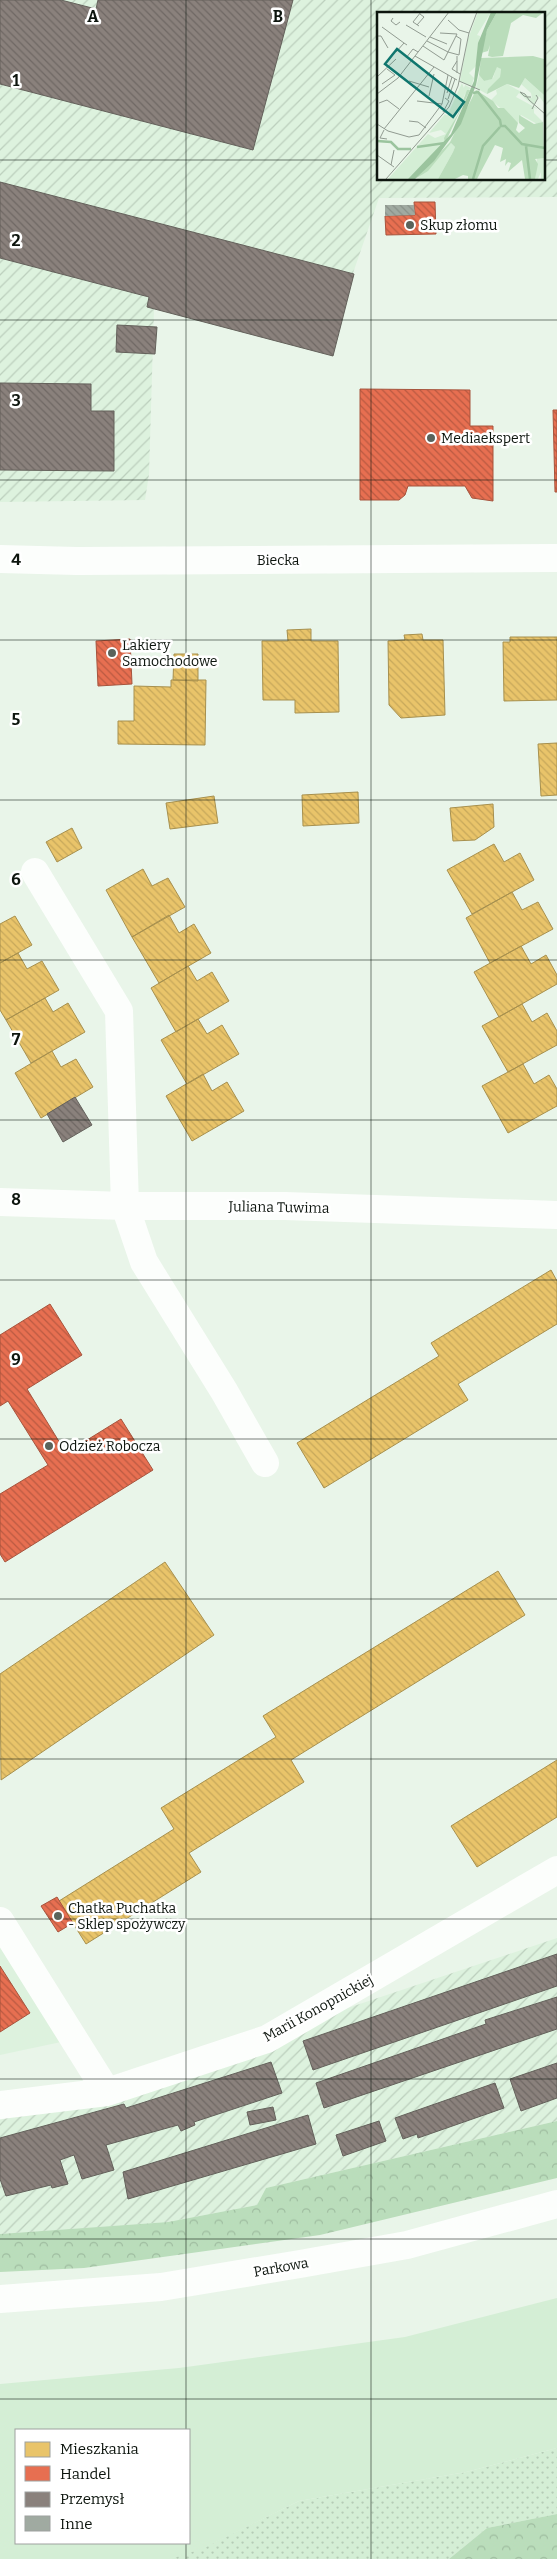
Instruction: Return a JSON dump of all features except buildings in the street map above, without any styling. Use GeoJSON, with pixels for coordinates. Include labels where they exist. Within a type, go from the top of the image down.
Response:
{"type":"FeatureCollection","features":[{"type":"Feature","properties":{"kind":"street","name":"Biecka"},"geometry":{"type":"LineString","coordinates":[[0,559],[87,561],[557,558]]}},
{"type":"Feature","properties":{"kind":"street"},"geometry":{"type":"LineString","coordinates":[[35,872],[119,1011],[125,1206],[144,1262],[224,1391],[265,1463]]}},
{"type":"Feature","properties":{"kind":"street","name":"Juliana Tuwima"},"geometry":{"type":"LineString","coordinates":[[0,1202],[125,1206],[285,1206],[557,1216]]}},
{"type":"Feature","properties":{"kind":"street","name":"Marii Konopnickiej"},"geometry":{"type":"LineString","coordinates":[[0,2105],[107,2092],[267,2039],[557,1870]]}},
{"type":"Feature","properties":{"kind":"street"},"geometry":{"type":"LineString","coordinates":[[0,1921],[107,2092]]}},
{"type":"Feature","properties":{"kind":"street","name":"Parkowa"},"geometry":{"type":"LineString","coordinates":[[0,2299],[161,2287],[291,2265],[407,2245],[557,2204]]}},
{"type":"Feature","properties":{"kind":"shaded area"},"geometry":{"type":"Polygon","coordinates":[[[0,0],[557,0],[557,197],[379,198],[353,273],[333,356],[154,309],[149,474],[145,500],[0,502],[0,0]]]}},
{"type":"Feature","properties":{"kind":"shaded area"},"geometry":{"type":"Polygon","coordinates":[[[557,1938],[557,2121],[266,2188],[257,2205],[168,2222],[0,2234],[0,2120],[300,2024],[557,1938]]]}},
{"type":"Feature","properties":{"kind":"shaded area"},"geometry":{"type":"Polygon","coordinates":[[[0,1946],[61,2042],[0,2055],[0,1946]]]}},
{"type":"Feature","properties":{"kind":"shaded area"},"geometry":{"type":"Polygon","coordinates":[[[557,2298],[557,2448],[466,2472],[299,2501],[204,2548],[170,2559],[0,2559],[0,2384],[179,2368],[405,2337],[557,2298]]]}},
{"type":"Feature","properties":{"kind":"shaded area"},"geometry":{"type":"Polygon","coordinates":[[[557,2448],[557,2514],[487,2528],[449,2559],[169,2559],[205,2547],[299,2501],[466,2472],[557,2448]]]}},
{"type":"Feature","properties":{"kind":"green space"},"geometry":{"type":"Polygon","coordinates":[[[557,2121],[557,2178],[320,2235],[84,2268],[0,2272],[0,2234],[168,2222],[257,2205],[266,2188],[557,2121]]]}},
{"type":"Feature","properties":{"kind":"green space"},"geometry":{"type":"Polygon","coordinates":[[[557,2514],[557,2559],[449,2559],[487,2528],[557,2514]]]}},
{"type":"Feature","properties":{"kind":"place","name":"Skup złomu"},"geometry":{"type":"Point","coordinates":[410,225]}},
{"type":"Feature","properties":{"kind":"place","name":"Mediaekspert"},"geometry":{"type":"Point","coordinates":[431,438]}},
{"type":"Feature","properties":{"kind":"place","name":"Lakiery Samochodowe"},"geometry":{"type":"Point","coordinates":[112,653]}},
{"type":"Feature","properties":{"kind":"place","name":"Odzież Robocza"},"geometry":{"type":"Point","coordinates":[49,1446]}},
{"type":"Feature","properties":{"kind":"place","name":"Chatka Puchatka - Sklep spożywczy"},"geometry":{"type":"Point","coordinates":[58,1916]}}]}
